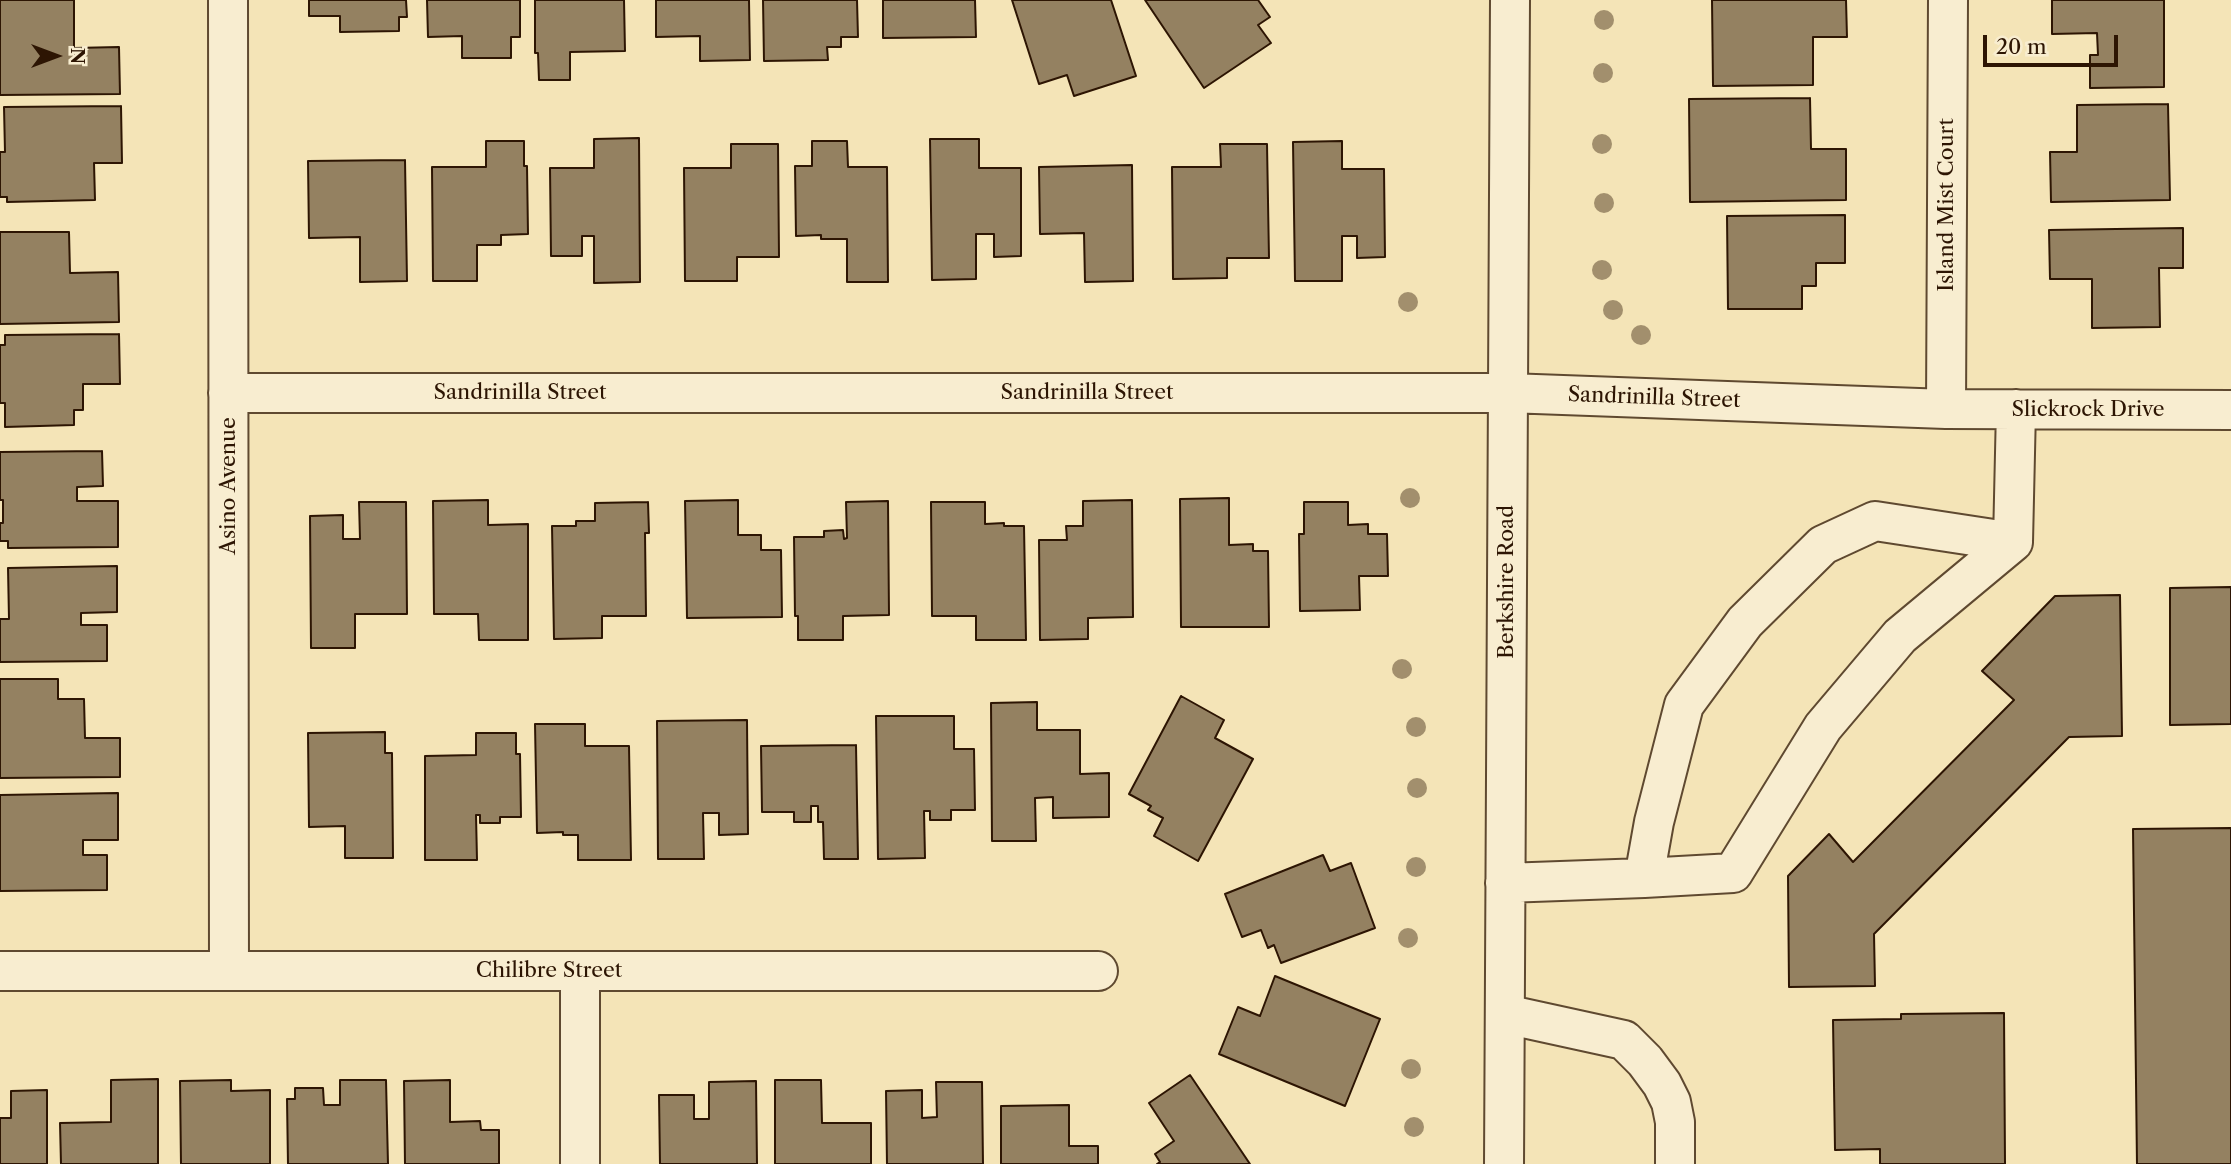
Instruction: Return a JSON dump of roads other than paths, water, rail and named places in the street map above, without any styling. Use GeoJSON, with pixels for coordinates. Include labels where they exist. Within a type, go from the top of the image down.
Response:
{"type":"FeatureCollection","features":[{"type":"Feature","properties":{"kind":"street","name":"Asino Avenue"},"geometry":{"type":"LineString","coordinates":[[229,0],[229,971]]}},
{"type":"Feature","properties":{"kind":"street","name":"Berkshire Road"},"geometry":{"type":"LineString","coordinates":[[1504,1164],[1510,0]]}},
{"type":"Feature","properties":{"kind":"street","name":"Island Mist Court"},"geometry":{"type":"LineString","coordinates":[[1946,409],[1948,0]]}},
{"type":"Feature","properties":{"kind":"street","name":"Sandrinilla Street"},"geometry":{"type":"LineString","coordinates":[[229,393],[1508,393],[1946,409]]}},
{"type":"Feature","properties":{"kind":"street","name":"Slickrock Drive"},"geometry":{"type":"LineString","coordinates":[[1946,409],[2231,410]]}},
{"type":"Feature","properties":{"kind":"street"},"geometry":{"type":"LineString","coordinates":[[1505,883],[1733,873],[1823,727],[1883,656],[1900,636],[2013,542],[2016,409]]}},
{"type":"Feature","properties":{"kind":"street"},"geometry":{"type":"LineString","coordinates":[[1644,878],[1654,822],[1684,705],[1745,622],[1823,545],[1875,522],[2013,542]]}},
{"type":"Feature","properties":{"kind":"street","name":"Chilibre Street"},"geometry":{"type":"LineString","coordinates":[[0,971],[1098,971]]}},
{"type":"Feature","properties":{"kind":"street"},"geometry":{"type":"LineString","coordinates":[[580,971],[580,1164]]}},
{"type":"Feature","properties":{"kind":"street"},"geometry":{"type":"LineString","coordinates":[[1505,1014],[1624,1040],[1657,1076],[1671,1102],[1675,1122],[1675,1164]]}}]}
